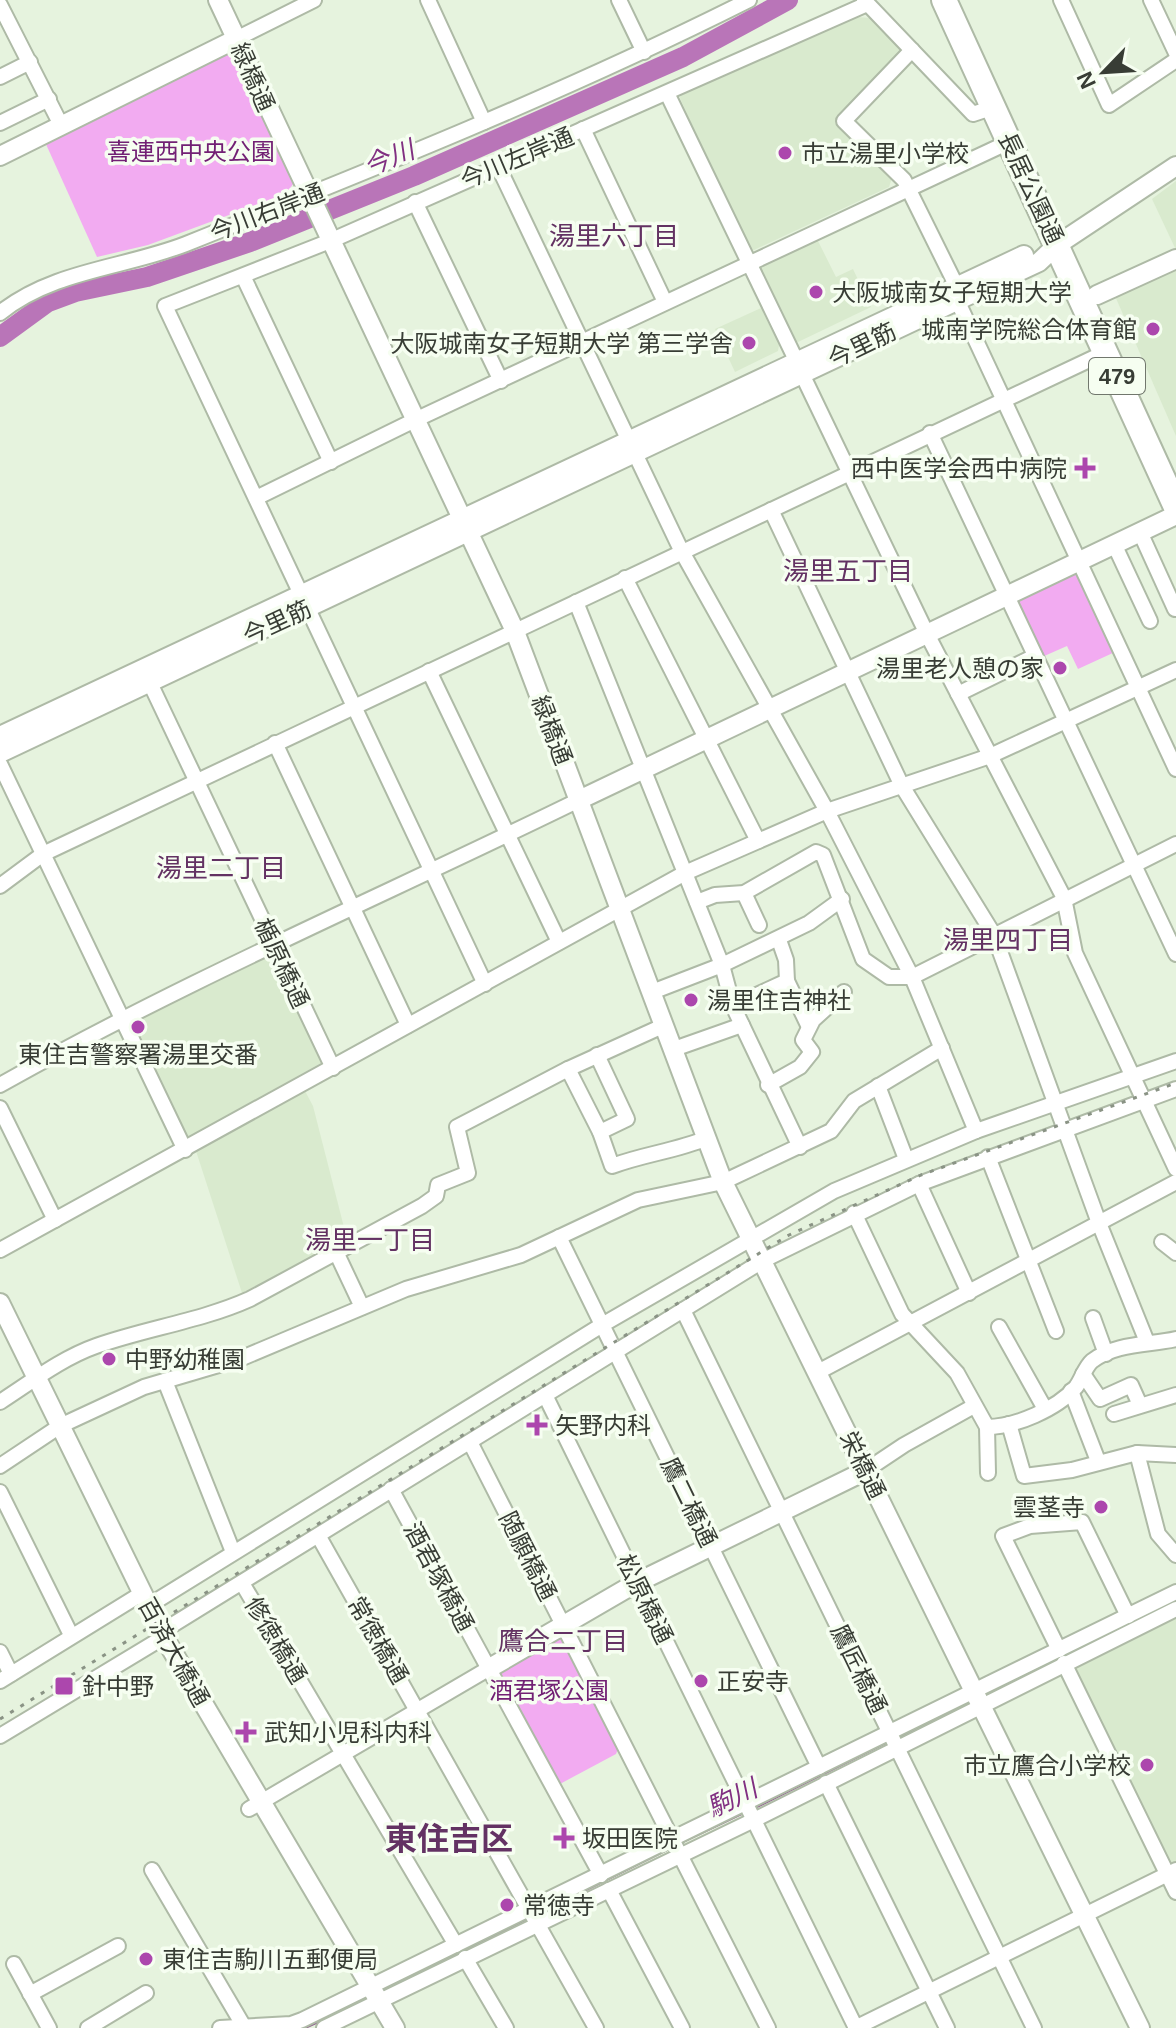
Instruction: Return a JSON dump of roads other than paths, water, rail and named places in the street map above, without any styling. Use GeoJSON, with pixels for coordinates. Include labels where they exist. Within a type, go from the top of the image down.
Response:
{"type":"FeatureCollection","features":[{"type":"Feature","properties":{"kind":"highway","name":"長居公園通"},"geometry":{"type":"LineString","coordinates":[[944,0],[1009,142],[1063,241],[1097,295],[1176,473]]}},
{"type":"Feature","properties":{"kind":"highway","name":"長居公園通"},"geometry":{"type":"LineString","coordinates":[[962,0],[1106,352],[1176,507]]}},
{"type":"Feature","properties":{"kind":"street","name":"緑橋通"},"geometry":{"type":"LineString","coordinates":[[218,0],[308,197],[514,629],[723,1182],[751,1237]]}},
{"type":"Feature","properties":{"kind":"street"},"geometry":{"type":"LineString","coordinates":[[0,156],[314,0]]}},
{"type":"Feature","properties":{"kind":"street"},"geometry":{"type":"LineString","coordinates":[[428,0],[484,122]]}},
{"type":"Feature","properties":{"kind":"street"},"geometry":{"type":"LineString","coordinates":[[619,0],[644,52]]}},
{"type":"Feature","properties":{"kind":"street","name":"今川右岸通"},"geometry":{"type":"LineString","coordinates":[[0,313],[24,296],[67,277],[148,259],[308,197],[644,52],[749,0]]}},
{"type":"Feature","properties":{"kind":"street"},"geometry":{"type":"LineString","coordinates":[[1061,0],[1109,105],[1176,60]]}},
{"type":"Feature","properties":{"kind":"street"},"geometry":{"type":"LineString","coordinates":[[1151,0],[1176,53]]}},
{"type":"Feature","properties":{"kind":"street"},"geometry":{"type":"LineString","coordinates":[[865,2],[973,114],[994,107]]}},
{"type":"Feature","properties":{"kind":"street","name":"今川左岸通"},"geometry":{"type":"LineString","coordinates":[[256,498],[165,306],[243,276],[667,93],[865,2]]}},
{"type":"Feature","properties":{"kind":"street"},"geometry":{"type":"LineString","coordinates":[[0,5],[61,125]]}},
{"type":"Feature","properties":{"kind":"street"},"geometry":{"type":"LineString","coordinates":[[912,50],[844,121],[904,180],[1003,400],[1174,762]]}},
{"type":"Feature","properties":{"kind":"street"},"geometry":{"type":"LineString","coordinates":[[0,77],[30,62]]}},
{"type":"Feature","properties":{"kind":"street"},"geometry":{"type":"LineString","coordinates":[[667,93],[847,472],[1064,898],[1075,953],[1176,1169]]}},
{"type":"Feature","properties":{"kind":"street"},"geometry":{"type":"LineString","coordinates":[[0,123],[49,99]]}},
{"type":"Feature","properties":{"kind":"street"},"geometry":{"type":"LineString","coordinates":[[583,129],[665,302]]}},
{"type":"Feature","properties":{"kind":"street"},"geometry":{"type":"LineString","coordinates":[[485,984],[256,498],[749,262],[1009,142]]}},
{"type":"Feature","properties":{"kind":"street"},"geometry":{"type":"LineString","coordinates":[[498,166],[681,550],[827,811],[912,977],[976,1131]]}},
{"type":"Feature","properties":{"kind":"street","name":"今里筋"},"geometry":{"type":"LineString","coordinates":[[0,736],[306,601],[956,293],[1043,260],[1063,241],[1176,166]]}},
{"type":"Feature","properties":{"kind":"street"},"geometry":{"type":"LineString","coordinates":[[415,202],[501,381]]}},
{"type":"Feature","properties":{"kind":"street"},"geometry":{"type":"LineString","coordinates":[[1097,295],[1176,259]]}},
{"type":"Feature","properties":{"kind":"street"},"geometry":{"type":"LineString","coordinates":[[243,276],[331,462]]}},
{"type":"Feature","properties":{"kind":"street"},"geometry":{"type":"LineString","coordinates":[[0,886],[43,854],[196,780],[1106,352]]}},
{"type":"Feature","properties":{"kind":"street"},"geometry":{"type":"LineString","coordinates":[[930,433],[1176,954]]}},
{"type":"Feature","properties":{"kind":"street"},"geometry":{"type":"LineString","coordinates":[[771,510],[902,786],[994,935],[1099,1223],[1147,1342]]}},
{"type":"Feature","properties":{"kind":"street"},"geometry":{"type":"LineString","coordinates":[[0,1085],[122,1018],[273,944],[507,836],[1176,515]]}},
{"type":"Feature","properties":{"kind":"street"},"geometry":{"type":"LineString","coordinates":[[1140,532],[1175,609]]}},
{"type":"Feature","properties":{"kind":"street"},"geometry":{"type":"LineString","coordinates":[[1114,544],[1150,621]]}},
{"type":"Feature","properties":{"kind":"street"},"geometry":{"type":"LineString","coordinates":[[625,578],[758,841]]}},
{"type":"Feature","properties":{"kind":"street","name":"今里筋"},"geometry":{"type":"LineString","coordinates":[[0,753],[150,683],[306,601]]}},
{"type":"Feature","properties":{"kind":"street"},"geometry":{"type":"LineString","coordinates":[[576,602],[722,965],[733,1006],[800,1147]]}},
{"type":"Feature","properties":{"kind":"street"},"geometry":{"type":"LineString","coordinates":[[958,694],[1035,656]]}},
{"type":"Feature","properties":{"kind":"street"},"geometry":{"type":"LineString","coordinates":[[0,1250],[685,873],[827,811],[990,756],[1176,670]]}},
{"type":"Feature","properties":{"kind":"street"},"geometry":{"type":"LineString","coordinates":[[429,671],[559,942]]}},
{"type":"Feature","properties":{"kind":"street","name":"楯原橋通"},"geometry":{"type":"LineString","coordinates":[[150,683],[333,1068]]}},
{"type":"Feature","properties":{"kind":"street"},"geometry":{"type":"LineString","coordinates":[[275,743],[408,1025]]}},
{"type":"Feature","properties":{"kind":"street"},"geometry":{"type":"LineString","coordinates":[[0,764],[185,1150]]}},
{"type":"Feature","properties":{"kind":"street"},"geometry":{"type":"LineString","coordinates":[[697,902],[715,895],[744,893],[816,852],[823,855],[863,959],[889,977],[912,977],[1176,844]]}},
{"type":"Feature","properties":{"kind":"street"},"geometry":{"type":"LineString","coordinates":[[744,893],[759,925]]}},
{"type":"Feature","properties":{"kind":"street"},"geometry":{"type":"LineString","coordinates":[[652,992],[779,940],[842,899]]}},
{"type":"Feature","properties":{"kind":"street"},"geometry":{"type":"LineString","coordinates":[[779,940],[786,960],[787,981],[809,1027]]}},
{"type":"Feature","properties":{"kind":"street"},"geometry":{"type":"LineString","coordinates":[[733,1006],[787,981]]}},
{"type":"Feature","properties":{"kind":"street"},"geometry":{"type":"LineString","coordinates":[[768,1085],[808,1058],[812,1052],[803,1040],[809,1027],[844,992]]}},
{"type":"Feature","properties":{"kind":"street"},"geometry":{"type":"LineString","coordinates":[[0,1402],[95,1346],[228,1309],[337,1254],[422,1206],[436,1196],[438,1185],[468,1173],[457,1127],[568,1069],[665,1025]]}},
{"type":"Feature","properties":{"kind":"street"},"geometry":{"type":"LineString","coordinates":[[674,1049],[742,1025]]}},
{"type":"Feature","properties":{"kind":"street"},"geometry":{"type":"LineString","coordinates":[[0,1466],[60,1426],[117,1398],[242,1358],[406,1289],[521,1255],[638,1200],[723,1182],[831,1131],[854,1101],[942,1048]]}},
{"type":"Feature","properties":{"kind":"street"},"geometry":{"type":"LineString","coordinates":[[597,1055],[627,1119],[600,1132]]}},
{"type":"Feature","properties":{"kind":"street"},"geometry":{"type":"LineString","coordinates":[[0,1652],[5,1677],[71,1635],[233,1552],[602,1325],[834,1191],[976,1131],[1176,1061]]}},
{"type":"Feature","properties":{"kind":"street"},"geometry":{"type":"LineString","coordinates":[[568,1069],[600,1132],[612,1166],[638,1157],[675,1151],[707,1138]]}},
{"type":"Feature","properties":{"kind":"street"},"geometry":{"type":"LineString","coordinates":[[878,1086],[906,1159]]}},
{"type":"Feature","properties":{"kind":"street"},"geometry":{"type":"LineString","coordinates":[[0,1736],[391,1489],[764,1260],[854,1213],[919,1184],[1176,1089]]}},
{"type":"Feature","properties":{"kind":"street"},"geometry":{"type":"LineString","coordinates":[[0,1108],[55,1220]]}},
{"type":"Feature","properties":{"kind":"street"},"geometry":{"type":"LineString","coordinates":[[988,1157],[1056,1331]]}},
{"type":"Feature","properties":{"kind":"street"},"geometry":{"type":"LineString","coordinates":[[818,1372],[1176,1182]]}},
{"type":"Feature","properties":{"kind":"street"},"geometry":{"type":"LineString","coordinates":[[919,1184],[969,1293]]}},
{"type":"Feature","properties":{"kind":"street"},"geometry":{"type":"LineString","coordinates":[[854,1213],[902,1314],[957,1373],[987,1427],[988,1473]]}},
{"type":"Feature","properties":{"kind":"street","name":"鷹二橋通"},"geometry":{"type":"LineString","coordinates":[[559,1237],[819,1767]]}},
{"type":"Feature","properties":{"kind":"street","name":"栄橋通"},"geometry":{"type":"LineString","coordinates":[[751,1237],[1140,2028]]}},
{"type":"Feature","properties":{"kind":"street"},"geometry":{"type":"LineString","coordinates":[[1162,1242],[1176,1253]]}},
{"type":"Feature","properties":{"kind":"street"},"geometry":{"type":"LineString","coordinates":[[337,1254],[362,1307]]}},
{"type":"Feature","properties":{"kind":"street","name":"百済大橋通"},"geometry":{"type":"LineString","coordinates":[[0,1303],[162,1634],[256,1805],[395,2028]]}},
{"type":"Feature","properties":{"kind":"street","name":"鷹匠橋通"},"geometry":{"type":"LineString","coordinates":[[683,1310],[1034,2028]]}},
{"type":"Feature","properties":{"kind":"street"},"geometry":{"type":"LineString","coordinates":[[1093,1318],[1106,1354]]}},
{"type":"Feature","properties":{"kind":"street"},"geometry":{"type":"LineString","coordinates":[[999,1327],[1045,1409]]}},
{"type":"Feature","properties":{"kind":"street"},"geometry":{"type":"LineString","coordinates":[[987,1427],[1009,1424],[1045,1409],[1071,1391],[1090,1362],[1106,1354],[1147,1342],[1176,1339]]}},
{"type":"Feature","properties":{"kind":"street"},"geometry":{"type":"LineString","coordinates":[[1083,1374],[1100,1399],[1131,1385],[1140,1405]]}},
{"type":"Feature","properties":{"kind":"street"},"geometry":{"type":"LineString","coordinates":[[165,1381],[233,1552]]}},
{"type":"Feature","properties":{"kind":"street"},"geometry":{"type":"LineString","coordinates":[[1071,1391],[1098,1461]]}},
{"type":"Feature","properties":{"kind":"street","name":"松原橋通"},"geometry":{"type":"LineString","coordinates":[[545,1395],[753,1818]]}},
{"type":"Feature","properties":{"kind":"street"},"geometry":{"type":"LineString","coordinates":[[1114,1414],[1176,1395]]}},
{"type":"Feature","properties":{"kind":"street"},"geometry":{"type":"LineString","coordinates":[[256,1805],[636,1583],[865,1471],[974,1406]]}},
{"type":"Feature","properties":{"kind":"street"},"geometry":{"type":"LineString","coordinates":[[1009,1424],[1024,1476],[1072,1470],[1137,1453],[1176,1455]]}},
{"type":"Feature","properties":{"kind":"street","name":"随願橋通"},"geometry":{"type":"LineString","coordinates":[[470,1442],[768,2028]]}},
{"type":"Feature","properties":{"kind":"street"},"geometry":{"type":"LineString","coordinates":[[1137,1453],[1158,1534],[1176,1555]]}},
{"type":"Feature","properties":{"kind":"street","name":"酒君塚橋通"},"geometry":{"type":"LineString","coordinates":[[391,1489],[601,1875]]}},
{"type":"Feature","properties":{"kind":"street"},"geometry":{"type":"LineString","coordinates":[[0,1492],[71,1635]]}},
{"type":"Feature","properties":{"kind":"street"},"geometry":{"type":"LineString","coordinates":[[1128,1616],[1082,1522],[1030,1526],[1003,1536],[1171,1872],[1176,1892]]}},
{"type":"Feature","properties":{"kind":"street","name":"常徳橋通"},"geometry":{"type":"LineString","coordinates":[[319,1537],[596,2028]]}},
{"type":"Feature","properties":{"kind":"street","name":"修徳橋通"},"geometry":{"type":"LineString","coordinates":[[242,1583],[456,1945]]}},
{"type":"Feature","properties":{"kind":"street"},"geometry":{"type":"LineString","coordinates":[[324,2028],[456,1945],[609,1890],[745,1802],[819,1767],[894,1739],[1061,1656],[1176,1592]]}},
{"type":"Feature","properties":{"kind":"street"},"geometry":{"type":"LineString","coordinates":[[1061,1656],[1176,1609]]}},
{"type":"Feature","properties":{"kind":"street"},"geometry":{"type":"LineString","coordinates":[[220,2028],[291,2024],[465,1958],[601,1875],[753,1818],[826,1783],[894,1739]]}},
{"type":"Feature","properties":{"kind":"street"},"geometry":{"type":"LineString","coordinates":[[826,1783],[947,2028]]}},
{"type":"Feature","properties":{"kind":"street"},"geometry":{"type":"LineString","coordinates":[[753,1818],[855,2028],[1171,1872]]}},
{"type":"Feature","properties":{"kind":"street"},"geometry":{"type":"LineString","coordinates":[[152,1870],[243,2025]]}},
{"type":"Feature","properties":{"kind":"street"},"geometry":{"type":"LineString","coordinates":[[609,1890],[682,2028]]}},
{"type":"Feature","properties":{"kind":"street"},"geometry":{"type":"LineString","coordinates":[[30,1994],[118,1946]]}},
{"type":"Feature","properties":{"kind":"street"},"geometry":{"type":"LineString","coordinates":[[465,1958],[506,2028]]}},
{"type":"Feature","properties":{"kind":"street"},"geometry":{"type":"LineString","coordinates":[[14,1964],[49,2028]]}},
{"type":"Feature","properties":{"kind":"street"},"geometry":{"type":"LineString","coordinates":[[88,2028],[146,1993]]}},
{"type":"Feature","properties":{"kind":"waterway","name":"今川"},"geometry":{"type":"LineString","coordinates":[[0,337],[48,302],[75,292],[147,277],[250,242],[414,176],[683,57],[788,0]]}},
{"type":"Feature","properties":{"kind":"waterway","name":"駒川"},"geometry":{"type":"LineString","coordinates":[[982,1696],[1176,1601]]}},
{"type":"Feature","properties":{"kind":"waterway","name":"駒川"},"geometry":{"type":"LineString","coordinates":[[896,1738],[972,1701]]}},
{"type":"Feature","properties":{"kind":"waterway","name":"駒川"},"geometry":{"type":"LineString","coordinates":[[752,1809],[889,1741]]}},
{"type":"Feature","properties":{"kind":"waterway","name":"駒川"},"geometry":{"type":"LineString","coordinates":[[680,1843],[745,1812]]}},
{"type":"Feature","properties":{"kind":"waterway","name":"駒川"},"geometry":{"type":"LineString","coordinates":[[537,1914],[670,1848]]}},
{"type":"Feature","properties":{"kind":"waterway","name":"駒川"},"geometry":{"type":"LineString","coordinates":[[383,1991],[530,1917]]}},
{"type":"Feature","properties":{"kind":"waterway","name":"駒川"},"geometry":{"type":"LineString","coordinates":[[304,2028],[358,2004]]}},
{"type":"Feature","properties":{"kind":"railway"},"geometry":{"type":"LineString","coordinates":[[0,1719],[789,1235],[921,1175],[1176,1083]]}},
{"type":"Feature","properties":{"kind":"place","name":"市立湯里小学校"},"geometry":{"type":"Point","coordinates":[785,153]}},
{"type":"Feature","properties":{"kind":"place","name":"大阪城南女子短期大学"},"geometry":{"type":"Point","coordinates":[816,292]}},
{"type":"Feature","properties":{"kind":"place","name":"城南学院総合体育館"},"geometry":{"type":"Point","coordinates":[1153,329]}},
{"type":"Feature","properties":{"kind":"place","name":"大阪城南女子短期大学 第三学舎"},"geometry":{"type":"Point","coordinates":[749,343]}},
{"type":"Feature","properties":{"kind":"place","name":"西中医学会西中病院"},"geometry":{"type":"Point","coordinates":[1085,468]}},
{"type":"Feature","properties":{"kind":"place","name":"湯里老人憩の家"},"geometry":{"type":"Point","coordinates":[1060,668]}},
{"type":"Feature","properties":{"kind":"place","name":"湯里住吉神社"},"geometry":{"type":"Point","coordinates":[691,1000]}},
{"type":"Feature","properties":{"kind":"place","name":"東住吉警察署湯里交番"},"geometry":{"type":"Point","coordinates":[138,1027]}},
{"type":"Feature","properties":{"kind":"place","name":"中野幼稚園"},"geometry":{"type":"Point","coordinates":[109,1359]}},
{"type":"Feature","properties":{"kind":"place","name":"矢野内科"},"geometry":{"type":"Point","coordinates":[537,1425]}},
{"type":"Feature","properties":{"kind":"place","name":"雲茎寺"},"geometry":{"type":"Point","coordinates":[1101,1507]}},
{"type":"Feature","properties":{"kind":"place","name":"正安寺"},"geometry":{"type":"Point","coordinates":[701,1681]}},
{"type":"Feature","properties":{"kind":"place","name":"針中野"},"geometry":{"type":"Point","coordinates":[64,1686]}},
{"type":"Feature","properties":{"kind":"place","name":"武知小児科内科"},"geometry":{"type":"Point","coordinates":[246,1732]}},
{"type":"Feature","properties":{"kind":"place","name":"市立鷹合小学校"},"geometry":{"type":"Point","coordinates":[1147,1765]}},
{"type":"Feature","properties":{"kind":"place","name":"坂田医院"},"geometry":{"type":"Point","coordinates":[564,1838]}},
{"type":"Feature","properties":{"kind":"place","name":"常徳寺"},"geometry":{"type":"Point","coordinates":[507,1905]}},
{"type":"Feature","properties":{"kind":"place","name":"東住吉駒川五郵便局"},"geometry":{"type":"Point","coordinates":[146,1959]}},
{"type":"Feature","properties":{"kind":"district","name":"湯里六丁目"},"geometry":{"type":"Point","coordinates":[614,236]}},
{"type":"Feature","properties":{"kind":"district","name":"湯里五丁目"},"geometry":{"type":"Point","coordinates":[848,571]}},
{"type":"Feature","properties":{"kind":"district","name":"湯里二丁目"},"geometry":{"type":"Point","coordinates":[221,868]}},
{"type":"Feature","properties":{"kind":"district","name":"湯里四丁目"},"geometry":{"type":"Point","coordinates":[1008,940]}},
{"type":"Feature","properties":{"kind":"district","name":"湯里一丁目"},"geometry":{"type":"Point","coordinates":[370,1240]}},
{"type":"Feature","properties":{"kind":"district","name":"鷹合二丁目"},"geometry":{"type":"Point","coordinates":[563,1641]}},
{"type":"Feature","properties":{"kind":"district","name":"東住吉区"},"geometry":{"type":"Point","coordinates":[449,1839]}},
{"type":"Feature","properties":{"kind":"park label","name":"喜連西中央公園"},"geometry":{"type":"Point","coordinates":[191,151]}},
{"type":"Feature","properties":{"kind":"park label","name":"酒君塚公園"},"geometry":{"type":"Point","coordinates":[549,1690]}}]}
